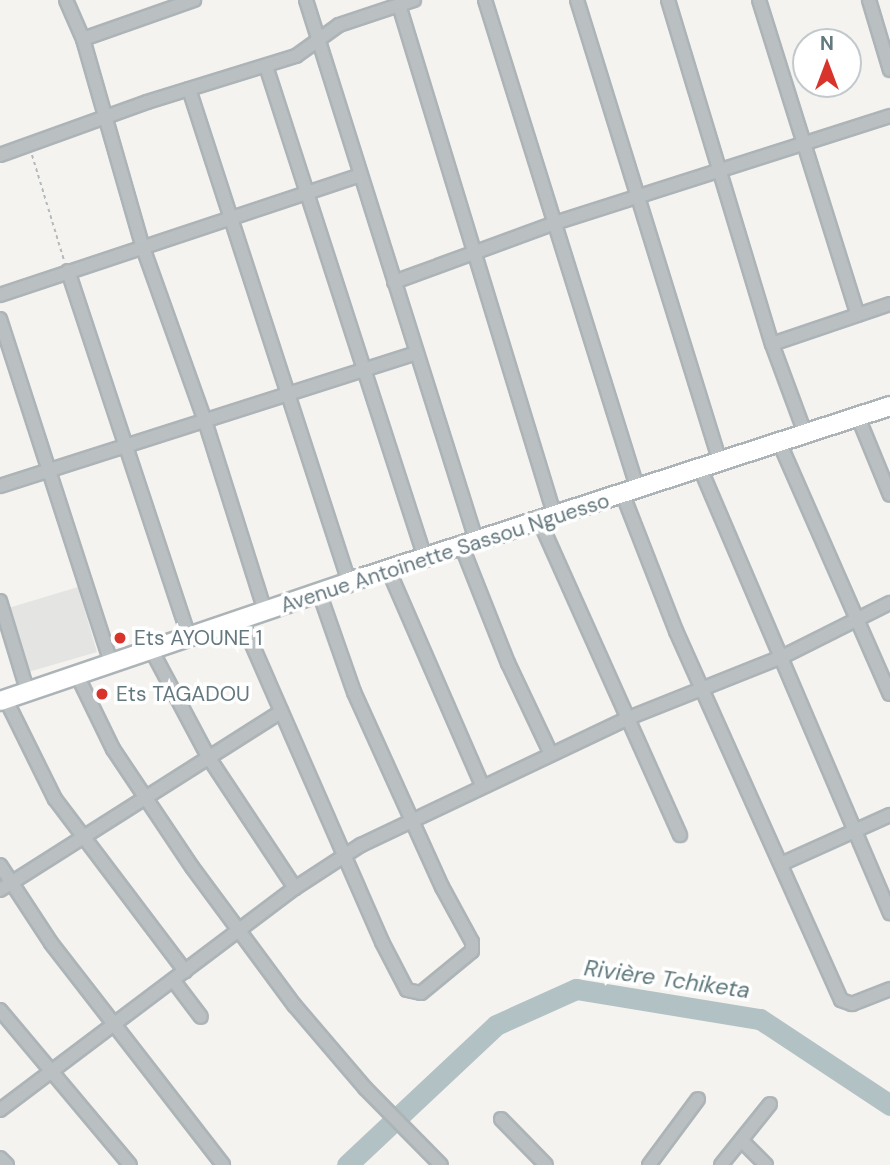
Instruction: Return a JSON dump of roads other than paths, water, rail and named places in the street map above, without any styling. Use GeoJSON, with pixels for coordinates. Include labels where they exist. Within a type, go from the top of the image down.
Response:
{"type":"FeatureCollection","features":[{"type":"Feature","properties":{"kind":"street"},"geometry":{"type":"LineString","coordinates":[[66,0],[83,39],[142,245],[205,421],[265,611]]}},
{"type":"Feature","properties":{"kind":"street"},"geometry":{"type":"LineString","coordinates":[[83,39],[194,0]]}},
{"type":"Feature","properties":{"kind":"street"},"geometry":{"type":"LineString","coordinates":[[306,0],[358,176],[416,353],[470,545],[508,663],[551,754]]}},
{"type":"Feature","properties":{"kind":"street"},"geometry":{"type":"LineString","coordinates":[[0,155],[189,89],[296,56],[339,25],[414,0]]}},
{"type":"Feature","properties":{"kind":"street"},"geometry":{"type":"LineString","coordinates":[[485,0],[555,223],[630,492],[676,631],[706,691],[841,1000],[852,1004],[890,989]]}},
{"type":"Feature","properties":{"kind":"street"},"geometry":{"type":"LineString","coordinates":[[577,0],[720,463]]}},
{"type":"Feature","properties":{"kind":"street"},"geometry":{"type":"LineString","coordinates":[[668,0],[772,344],[806,436]]}},
{"type":"Feature","properties":{"kind":"street"},"geometry":{"type":"LineString","coordinates":[[759,0],[858,315]]}},
{"type":"Feature","properties":{"kind":"street"},"geometry":{"type":"LineString","coordinates":[[869,0],[890,70]]}},
{"type":"Feature","properties":{"kind":"street"},"geometry":{"type":"LineString","coordinates":[[399,5],[476,252],[547,519],[626,719],[680,835]]}},
{"type":"Feature","properties":{"kind":"street"},"geometry":{"type":"LineString","coordinates":[[266,66],[366,368],[425,558]]}},
{"type":"Feature","properties":{"kind":"street"},"geometry":{"type":"LineString","coordinates":[[189,89],[228,217],[349,582]]}},
{"type":"Feature","properties":{"kind":"street"},"geometry":{"type":"LineString","coordinates":[[394,282],[555,223],[890,116]]}},
{"type":"Feature","properties":{"kind":"street"},"geometry":{"type":"LineString","coordinates":[[0,295],[142,245],[358,176]]}},
{"type":"Feature","properties":{"kind":"street"},"geometry":{"type":"LineString","coordinates":[[68,271],[189,637]]}},
{"type":"Feature","properties":{"kind":"street"},"geometry":{"type":"LineString","coordinates":[[772,344],[890,304]]}},
{"type":"Feature","properties":{"kind":"street"},"geometry":{"type":"LineString","coordinates":[[0,319],[113,665]]}},
{"type":"Feature","properties":{"kind":"street"},"geometry":{"type":"LineString","coordinates":[[0,486],[127,448],[416,353]]}},
{"type":"Feature","properties":{"kind":"street","name":"Avenue Antoinette Sassou Nguesso"},"geometry":{"type":"LineString","coordinates":[[3,700],[78,677],[388,569],[806,436],[890,406]]}},
{"type":"Feature","properties":{"kind":"street"},"geometry":{"type":"LineString","coordinates":[[858,417],[890,495]]}},
{"type":"Feature","properties":{"kind":"street"},"geometry":{"type":"LineString","coordinates":[[780,444],[854,619],[890,694]]}},
{"type":"Feature","properties":{"kind":"street"},"geometry":{"type":"LineString","coordinates":[[701,470],[890,913]]}},
{"type":"Feature","properties":{"kind":"street"},"geometry":{"type":"LineString","coordinates":[[388,569],[482,785]]}},
{"type":"Feature","properties":{"kind":"street"},"geometry":{"type":"LineString","coordinates":[[241,619],[407,990],[421,993],[473,946],[354,692],[319,592]]}},
{"type":"Feature","properties":{"kind":"street"},"geometry":{"type":"LineString","coordinates":[[0,601],[28,693]]}},
{"type":"Feature","properties":{"kind":"street"},"geometry":{"type":"LineString","coordinates":[[0,1110],[295,888],[347,854],[482,785],[626,719],[706,691],[782,657],[890,603]]}},
{"type":"Feature","properties":{"kind":"street"},"geometry":{"type":"LineString","coordinates":[[152,651],[209,758],[295,888]]}},
{"type":"Feature","properties":{"kind":"street"},"geometry":{"type":"LineString","coordinates":[[78,677],[100,726],[143,798],[240,930],[365,1088],[441,1165]]}},
{"type":"Feature","properties":{"kind":"street"},"geometry":{"type":"LineString","coordinates":[[3,700],[36,768],[81,838],[185,971]]}},
{"type":"Feature","properties":{"kind":"street"},"geometry":{"type":"LineString","coordinates":[[0,890],[282,712]]}},
{"type":"Feature","properties":{"kind":"street"},"geometry":{"type":"LineString","coordinates":[[781,864],[890,815]]}},
{"type":"Feature","properties":{"kind":"street"},"geometry":{"type":"LineString","coordinates":[[0,865],[51,943],[223,1165]]}},
{"type":"Feature","properties":{"kind":"street"},"geometry":{"type":"LineString","coordinates":[[173,980],[201,1017]]}},
{"type":"Feature","properties":{"kind":"street"},"geometry":{"type":"LineString","coordinates":[[0,1010],[130,1165]]}},
{"type":"Feature","properties":{"kind":"street"},"geometry":{"type":"LineString","coordinates":[[649,1165],[698,1099]]}},
{"type":"Feature","properties":{"kind":"street"},"geometry":{"type":"LineString","coordinates":[[721,1165],[770,1104]]}},
{"type":"Feature","properties":{"kind":"street"},"geometry":{"type":"LineString","coordinates":[[501,1119],[546,1165]]}},
{"type":"Feature","properties":{"kind":"street"},"geometry":{"type":"LineString","coordinates":[[742,1141],[766,1165]]}},
{"type":"Feature","properties":{"kind":"street"},"geometry":{"type":"LineString","coordinates":[[0,1158],[7,1165]]}},
{"type":"Feature","properties":{"kind":"waterway","name":"Rivière Tchiketa"},"geometry":{"type":"LineString","coordinates":[[347,1165],[496,1025],[576,989],[760,1019],[890,1105]]}},
{"type":"Feature","properties":{"kind":"place","name":"Ets AYOUNE 1"},"geometry":{"type":"Point","coordinates":[120,638]}},
{"type":"Feature","properties":{"kind":"place","name":"Ets TAGADOU"},"geometry":{"type":"Point","coordinates":[102,694]}}]}
